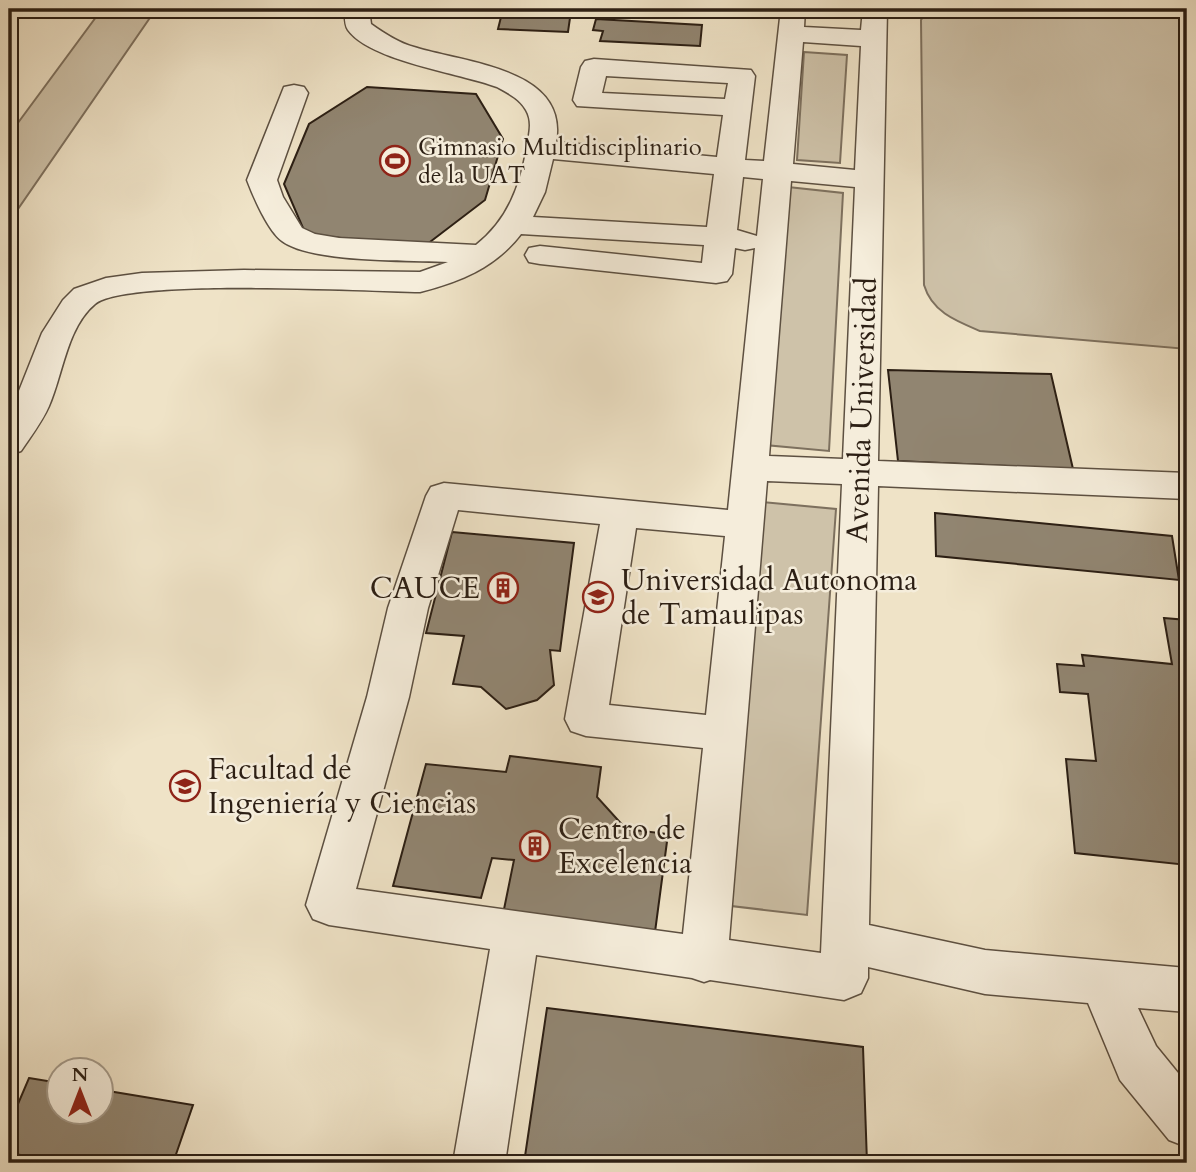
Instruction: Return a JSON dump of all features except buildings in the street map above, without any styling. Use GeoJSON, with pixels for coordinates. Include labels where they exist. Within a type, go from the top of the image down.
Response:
{"type":"FeatureCollection","features":[{"type":"Feature","properties":{"kind":"lane"},"geometry":{"type":"LineString","coordinates":[[9,443],[30,410],[59,336],[70,316],[85,296],[102,287],[163,280],[420,282],[442,278],[462,270],[514,225],[533,188],[544,118],[527,92],[510,80],[402,52],[370,36],[359,27],[357,9]]}},
{"type":"Feature","properties":{"kind":"lane"},"geometry":{"type":"LineString","coordinates":[[704,961],[792,21],[875,24]]}},
{"type":"Feature","properties":{"kind":"lane","name":"Avenida Universidad"},"geometry":{"type":"LineString","coordinates":[[844,960],[875,24]]}},
{"type":"Feature","properties":{"kind":"lane"},"geometry":{"type":"LineString","coordinates":[[540,255],[716,274],[730,165],[736,120],[742,76],[594,67],[587,100],[736,120],[781,136]]}},
{"type":"Feature","properties":{"kind":"lane"},"geometry":{"type":"LineString","coordinates":[[294,93],[262,180],[268,197],[291,234],[307,242],[339,247],[482,255]]}},
{"type":"Feature","properties":{"kind":"lane"},"geometry":{"type":"LineString","coordinates":[[544,118],[736,120]]}},
{"type":"Feature","properties":{"kind":"lane"},"geometry":{"type":"LineString","coordinates":[[540,149],[869,180]]}},
{"type":"Feature","properties":{"kind":"lane"},"geometry":{"type":"LineString","coordinates":[[514,225],[721,237],[771,246]]}},
{"type":"Feature","properties":{"kind":"lane"},"geometry":{"type":"LineString","coordinates":[[750,468],[860,470],[1187,486]]}},
{"type":"Feature","properties":{"kind":"lane"},"geometry":{"type":"LineString","coordinates":[[745,525],[444,496],[408,608],[388,697],[329,905],[704,961],[844,960],[1187,990]]}},
{"type":"Feature","properties":{"kind":"lane"},"geometry":{"type":"LineString","coordinates":[[620,513],[586,719],[726,734]]}},
{"type":"Feature","properties":{"kind":"lane"},"geometry":{"type":"LineString","coordinates":[[479,1163],[516,933]]}},
{"type":"Feature","properties":{"kind":"lane"},"geometry":{"type":"LineString","coordinates":[[1102,983],[1138,1063],[1187,1122]]}},
{"type":"Feature","properties":{"kind":"shaded area"},"geometry":{"type":"Polygon","coordinates":[[[102,9],[156,9],[9,222],[9,135],[102,9]]]}},
{"type":"Feature","properties":{"kind":"shaded area"},"geometry":{"type":"Polygon","coordinates":[[[928,9],[1187,11],[1187,349],[980,331],[954,319],[933,302],[924,285],[921,20],[928,9]]]}},
{"type":"Feature","properties":{"kind":"shaded area"},"geometry":{"type":"Polygon","coordinates":[[[804,52],[847,55],[840,163],[797,160],[804,52]]]}},
{"type":"Feature","properties":{"kind":"shaded area"},"geometry":{"type":"Polygon","coordinates":[[[788,187],[843,193],[829,451],[765,445],[788,187]]]}},
{"type":"Feature","properties":{"kind":"shaded area"},"geometry":{"type":"Polygon","coordinates":[[[762,502],[836,509],[807,915],[723,905],[762,502]]]}},
{"type":"Feature","properties":{"kind":"place","name":"Gimnasio Multidisciplinario de la UAT"},"geometry":{"type":"Point","coordinates":[395,161]}},
{"type":"Feature","properties":{"kind":"place","name":"CAUCE"},"geometry":{"type":"Point","coordinates":[503,588]}},
{"type":"Feature","properties":{"kind":"place","name":"Universidad Autonoma de Tamaulipas"},"geometry":{"type":"Point","coordinates":[598,597]}},
{"type":"Feature","properties":{"kind":"place","name":"Facultad de Ingeniería y Ciencias"},"geometry":{"type":"Point","coordinates":[185,786]}},
{"type":"Feature","properties":{"kind":"place","name":"Centro de Excelencia"},"geometry":{"type":"Point","coordinates":[535,846]}}]}
